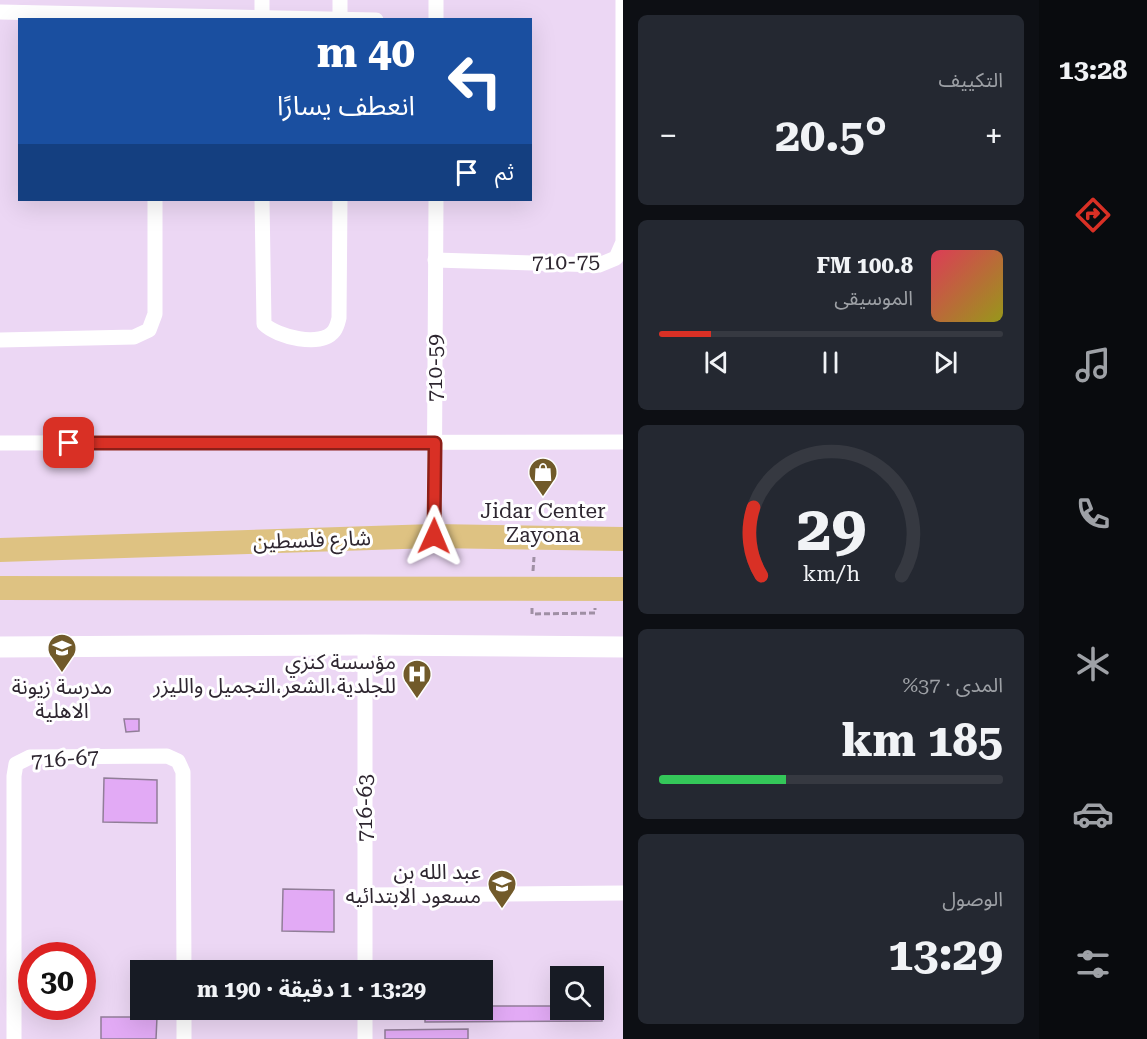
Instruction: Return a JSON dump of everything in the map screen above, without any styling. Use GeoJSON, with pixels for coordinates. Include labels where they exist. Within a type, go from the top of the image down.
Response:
{"type":"FeatureCollection","features":[{"type":"Feature","properties":{"kind":"main road","name":"شارع فلسطين"},"geometry":{"type":"LineString","coordinates":[[2,549],[434,536],[623,539]]}},
{"type":"Feature","properties":{"kind":"main road"},"geometry":{"type":"LineString","coordinates":[[2,549],[2,588],[623,589]]}},
{"type":"Feature","properties":{"kind":"street"},"geometry":{"type":"LineString","coordinates":[[0,12],[155,12],[261,18],[262,0]]}},
{"type":"Feature","properties":{"kind":"street"},"geometry":{"type":"LineString","coordinates":[[340,0],[340,18]]}},
{"type":"Feature","properties":{"kind":"street"},"geometry":{"type":"LineString","coordinates":[[436,0],[436,18]]}},
{"type":"Feature","properties":{"kind":"street","name":"710-75"},"geometry":{"type":"LineString","coordinates":[[435,260],[599,265],[616,258],[623,242],[623,0]]}},
{"type":"Feature","properties":{"kind":"street"},"geometry":{"type":"LineString","coordinates":[[0,340],[134,337],[149,330],[155,314],[155,201]]}},
{"type":"Feature","properties":{"kind":"street"},"geometry":{"type":"LineString","coordinates":[[262,201],[264,324],[279,334],[309,340],[331,334],[336,329],[339,318],[340,201]]}},
{"type":"Feature","properties":{"kind":"street","name":"710-59"},"geometry":{"type":"LineString","coordinates":[[434,536],[435,201]]}},
{"type":"Feature","properties":{"kind":"street"},"geometry":{"type":"LineString","coordinates":[[0,443],[623,441]]}},
{"type":"Feature","properties":{"kind":"street"},"geometry":{"type":"LineString","coordinates":[[0,647],[365,645],[623,647]]}},
{"type":"Feature","properties":{"kind":"street","name":"716-63"},"geometry":{"type":"LineString","coordinates":[[365,645],[365,960]]}},
{"type":"Feature","properties":{"kind":"street","name":"716-67"},"geometry":{"type":"LineString","coordinates":[[14,1039],[14,776],[16,764],[30,757],[167,756],[178,761],[183,772],[184,960]]}},
{"type":"Feature","properties":{"kind":"street"},"geometry":{"type":"LineString","coordinates":[[365,895],[623,893]]}},
{"type":"Feature","properties":{"kind":"street"},"geometry":{"type":"LineString","coordinates":[[184,1020],[184,1039]]}},
{"type":"Feature","properties":{"kind":"street"},"geometry":{"type":"LineString","coordinates":[[365,1020],[365,1039]]}},
{"type":"Feature","properties":{"kind":"building"},"geometry":{"type":"Polygon","coordinates":[[[124,719],[139,719],[139,731],[126,732],[124,719]]]}},
{"type":"Feature","properties":{"kind":"building"},"geometry":{"type":"Polygon","coordinates":[[[104,778],[157,780],[157,823],[103,822],[104,778]]]}},
{"type":"Feature","properties":{"kind":"building"},"geometry":{"type":"Polygon","coordinates":[[[283,889],[334,890],[334,932],[282,931],[283,889]]]}},
{"type":"Feature","properties":{"kind":"building"},"geometry":{"type":"Polygon","coordinates":[[[493,1006],[550,1006],[550,1020],[602,1021],[425,1022],[425,1020],[493,1020],[493,1006]]]}},
{"type":"Feature","properties":{"kind":"building"},"geometry":{"type":"Polygon","coordinates":[[[101,1017],[157,1020],[156,1039],[101,1039],[101,1017]]]}},
{"type":"Feature","properties":{"kind":"building"},"geometry":{"type":"Polygon","coordinates":[[[468,1029],[468,1039],[385,1039],[385,1030],[468,1029]]]}},
{"type":"Feature","properties":{"kind":"place","name":"Jidar Center Zayona"},"geometry":{"type":"Point","coordinates":[543,498]}},
{"type":"Feature","properties":{"kind":"place","name":"مدرسة زيونة الاهلية"},"geometry":{"type":"Point","coordinates":[62,674]}},
{"type":"Feature","properties":{"kind":"place","name":"مؤسسة كنزي للجلدية،الشعر،التجميل والليزر"},"geometry":{"type":"Point","coordinates":[417,700]}},
{"type":"Feature","properties":{"kind":"place","name":"عبد الله بن مسعود الابتدائيه"},"geometry":{"type":"Point","coordinates":[502,910]}},
{"type":"Feature","properties":{"kind":"route"},"geometry":{"type":"LineString","coordinates":[[69,443],[435,443],[434,536]]}}]}
